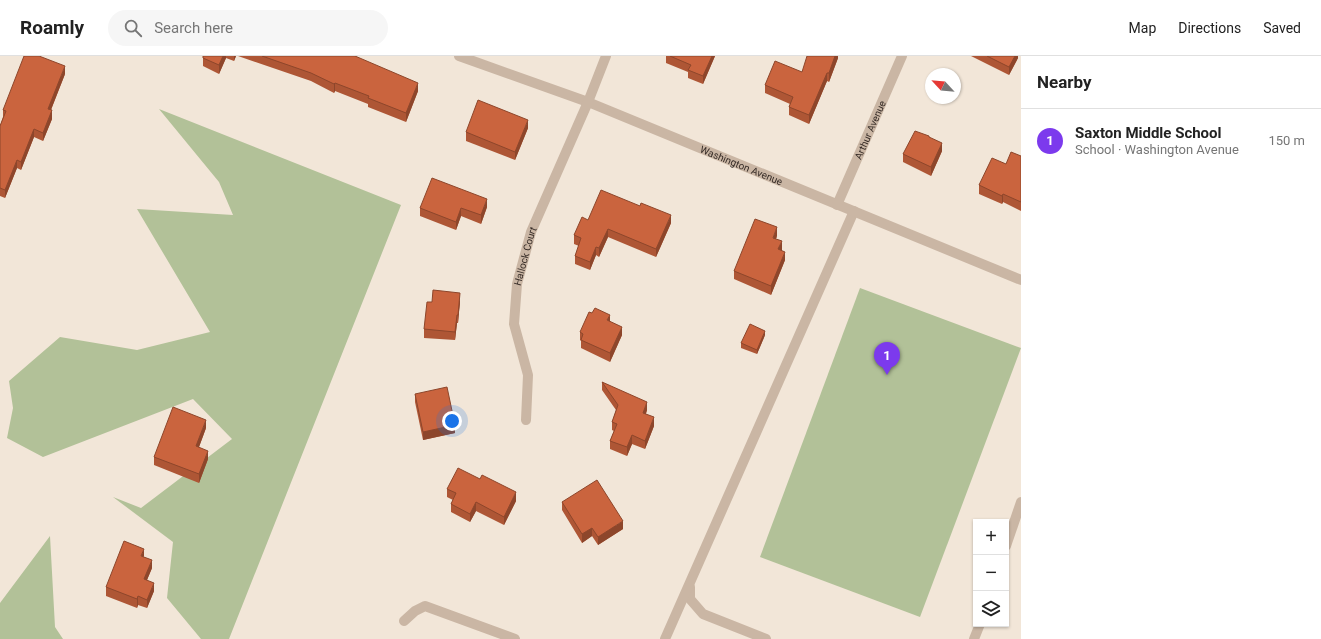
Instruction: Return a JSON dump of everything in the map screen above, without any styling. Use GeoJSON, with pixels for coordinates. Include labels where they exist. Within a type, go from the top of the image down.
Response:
{"type":"FeatureCollection","features":[{"type":"Feature","properties":{"kind":"street","name":"Washington Avenue"},"geometry":{"type":"LineString","coordinates":[[459,56],[588,102],[1021,280]]}},
{"type":"Feature","properties":{"kind":"street","name":"Hallock Court"},"geometry":{"type":"LineString","coordinates":[[526,420],[528,375],[514,324],[517,284],[531,232],[588,102],[606,56]]}},
{"type":"Feature","properties":{"kind":"street","name":"Arthur Avenue"},"geometry":{"type":"LineString","coordinates":[[837,205],[902,56]]}},
{"type":"Feature","properties":{"kind":"street"},"geometry":{"type":"LineString","coordinates":[[665,639],[854,211]]}},
{"type":"Feature","properties":{"kind":"street"},"geometry":{"type":"LineString","coordinates":[[1009,537],[1021,502]]}},
{"type":"Feature","properties":{"kind":"street"},"geometry":{"type":"LineString","coordinates":[[690,583],[690,599],[703,614],[766,639]]}},
{"type":"Feature","properties":{"kind":"street"},"geometry":{"type":"LineString","coordinates":[[404,621],[415,611],[425,606],[515,639]]}},
{"type":"Feature","properties":{"kind":"street"},"geometry":{"type":"LineString","coordinates":[[974,639],[979,627]]}},
{"type":"Feature","properties":{"kind":"green space"},"geometry":{"type":"Polygon","coordinates":[[[159,109],[401,205],[229,639],[201,639],[167,598],[173,542],[113,497],[141,508],[232,439],[193,399],[43,457],[7,438],[13,408],[9,381],[60,337],[137,350],[210,332],[137,209],[233,215],[219,182],[159,109]]]}},
{"type":"Feature","properties":{"kind":"green space"},"geometry":{"type":"Polygon","coordinates":[[[860,288],[1021,348],[920,617],[760,557],[860,288]]]}},
{"type":"Feature","properties":{"kind":"green space"},"geometry":{"type":"Polygon","coordinates":[[[50,536],[55,627],[63,639],[0,639],[0,603],[50,536]]]}},
{"type":"Feature","properties":{"kind":"building"},"geometry":{"type":"Polygon","coordinates":[[[24,56],[39,56],[65,66],[48,109],[52,110],[43,133],[34,129],[21,162],[17,160],[5,190],[0,188],[0,126],[6,111],[3,110],[24,56]]]}},
{"type":"Feature","properties":{"kind":"building"},"geometry":{"type":"Polygon","coordinates":[[[203,56],[223,56],[219,65],[203,58],[203,56]]]}},
{"type":"Feature","properties":{"kind":"building"},"geometry":{"type":"Polygon","coordinates":[[[262,56],[355,56],[418,83],[406,113],[368,98],[369,96],[335,83],[334,84],[311,73],[262,56]]]}},
{"type":"Feature","properties":{"kind":"building"},"geometry":{"type":"Polygon","coordinates":[[[670,56],[712,56],[703,76],[688,70],[691,65],[670,56]]]}},
{"type":"Feature","properties":{"kind":"building"},"geometry":{"type":"Polygon","coordinates":[[[807,56],[835,56],[829,73],[827,73],[809,115],[789,107],[793,97],[765,85],[775,61],[802,72],[807,56]]]}},
{"type":"Feature","properties":{"kind":"building"},"geometry":{"type":"Polygon","coordinates":[[[987,56],[1015,56],[1009,67],[987,56]]]}},
{"type":"Feature","properties":{"kind":"building"},"geometry":{"type":"Polygon","coordinates":[[[478,100],[528,120],[515,152],[466,132],[478,100]]]}},
{"type":"Feature","properties":{"kind":"building"},"geometry":{"type":"Polygon","coordinates":[[[915,131],[942,143],[931,167],[903,154],[915,131]]]}},
{"type":"Feature","properties":{"kind":"building"},"geometry":{"type":"Polygon","coordinates":[[[1011,152],[1021,156],[1021,202],[1003,194],[1002,196],[979,185],[992,158],[1006,164],[1011,152]]]}},
{"type":"Feature","properties":{"kind":"building"},"geometry":{"type":"Polygon","coordinates":[[[432,178],[487,199],[481,215],[461,208],[456,222],[420,208],[432,178]]]}},
{"type":"Feature","properties":{"kind":"building"},"geometry":{"type":"Polygon","coordinates":[[[601,190],[640,206],[641,203],[671,215],[656,249],[608,229],[599,248],[596,247],[590,262],[575,256],[581,238],[574,235],[582,217],[588,220],[601,190]]]}},
{"type":"Feature","properties":{"kind":"building"},"geometry":{"type":"Polygon","coordinates":[[[755,219],[777,227],[773,238],[782,241],[778,249],[785,252],[771,286],[734,271],[755,219]]]}},
{"type":"Feature","properties":{"kind":"building"},"geometry":{"type":"Polygon","coordinates":[[[433,290],[460,293],[455,332],[424,329],[427,302],[432,302],[433,290]]]}},
{"type":"Feature","properties":{"kind":"building"},"geometry":{"type":"Polygon","coordinates":[[[595,308],[610,315],[607,320],[622,327],[610,353],[581,340],[583,334],[580,332],[589,312],[592,313],[595,308]]]}},
{"type":"Feature","properties":{"kind":"building"},"geometry":{"type":"Polygon","coordinates":[[[750,324],[765,331],[757,350],[741,343],[750,324]]]}},
{"type":"Feature","properties":{"kind":"building"},"geometry":{"type":"Polygon","coordinates":[[[602,382],[647,402],[643,413],[654,417],[645,441],[632,435],[627,447],[610,441],[617,424],[612,422],[618,405],[602,382]]]}},
{"type":"Feature","properties":{"kind":"building"},"geometry":{"type":"Polygon","coordinates":[[[447,387],[455,425],[423,432],[415,394],[447,387]]]}},
{"type":"Feature","properties":{"kind":"building"},"geometry":{"type":"Polygon","coordinates":[[[173,407],[206,420],[196,446],[208,451],[199,474],[154,457],[173,407]]]}},
{"type":"Feature","properties":{"kind":"building"},"geometry":{"type":"Polygon","coordinates":[[[458,468],[480,479],[482,475],[516,492],[504,517],[476,502],[470,514],[451,504],[456,493],[447,489],[458,468]]]}},
{"type":"Feature","properties":{"kind":"building"},"geometry":{"type":"Polygon","coordinates":[[[597,480],[623,521],[598,537],[592,528],[582,534],[562,502],[597,480]]]}},
{"type":"Feature","properties":{"kind":"building"},"geometry":{"type":"Polygon","coordinates":[[[124,541],[144,549],[141,556],[152,560],[144,579],[154,583],[147,600],[138,596],[137,599],[106,587],[124,541]]]}},
{"type":"Feature","properties":{"kind":"place","name":"Saxton Middle School"},"geometry":{"type":"Point","coordinates":[887,375]}}]}
